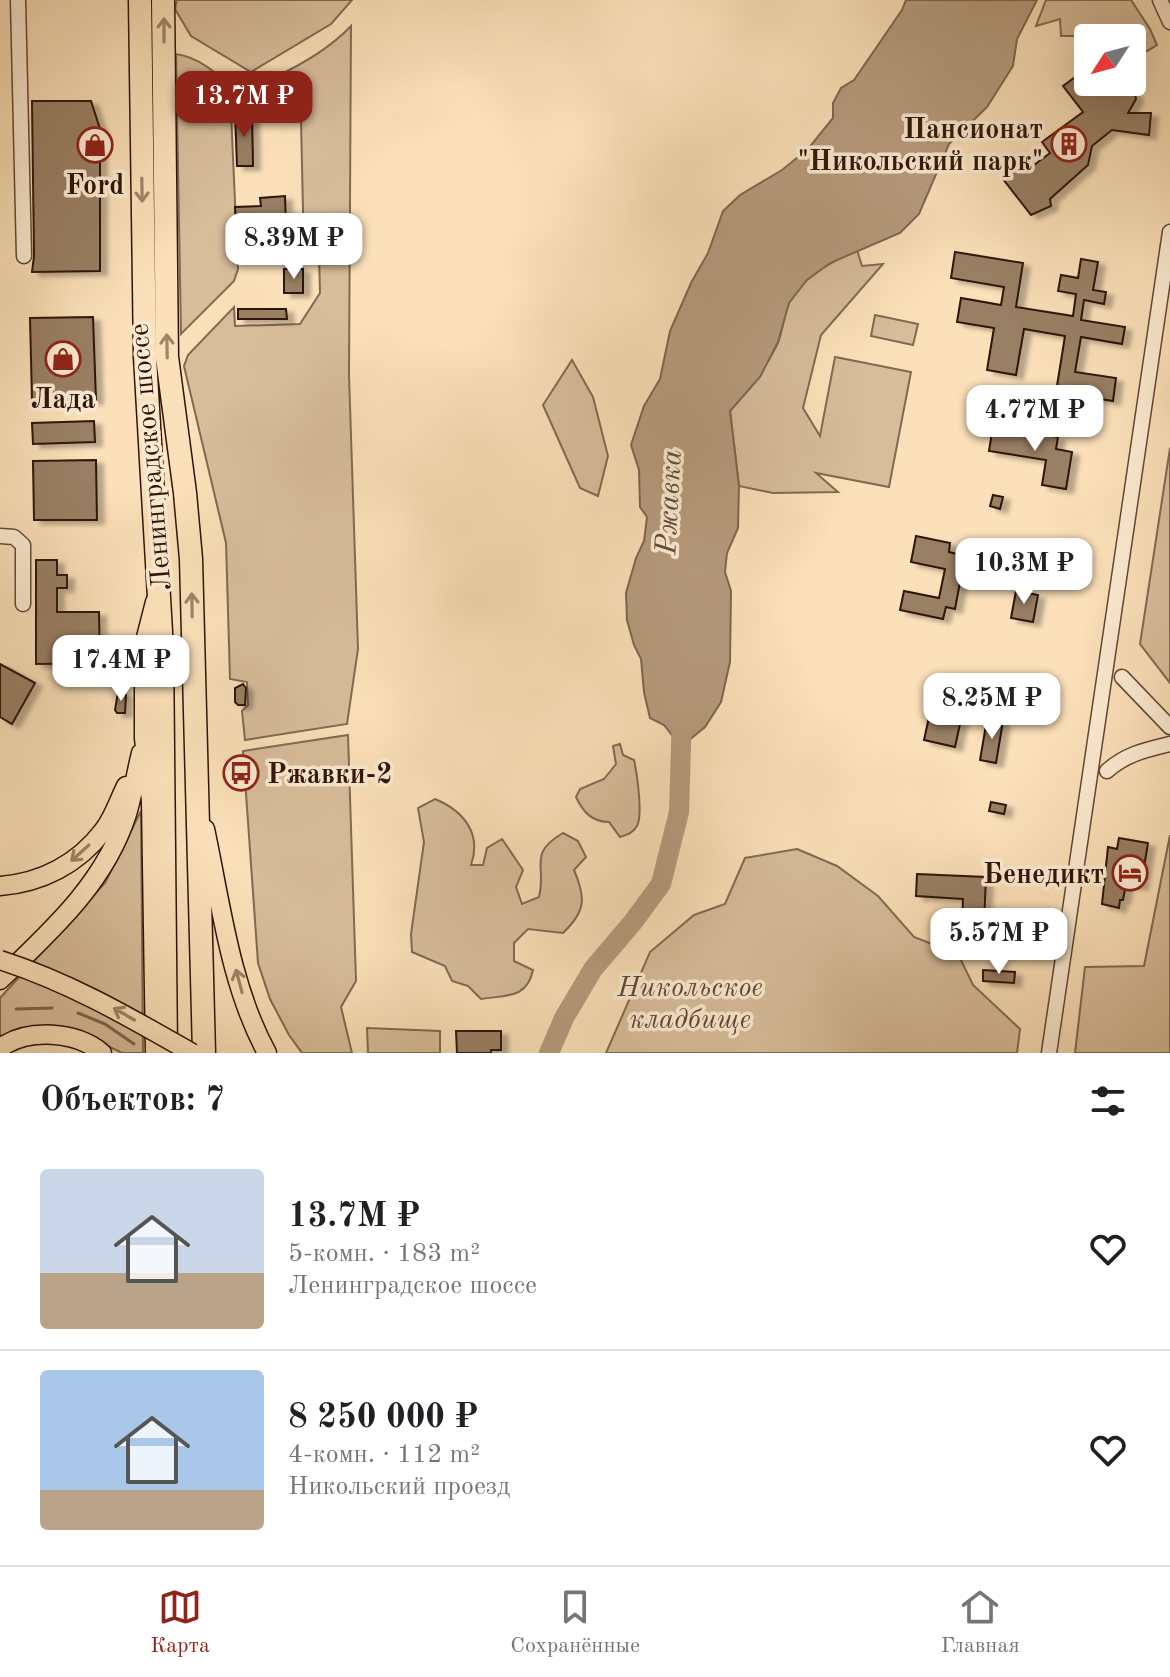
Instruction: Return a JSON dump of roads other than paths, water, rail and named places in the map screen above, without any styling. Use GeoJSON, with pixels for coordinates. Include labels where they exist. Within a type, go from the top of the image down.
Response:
{"type":"FeatureCollection","features":[{"type":"Feature","properties":{"kind":"highway","name":"Ленинградское шоссе"},"geometry":{"type":"LineString","coordinates":[[140,0],[145,357],[162,649],[166,1053]]}},
{"type":"Feature","properties":{"kind":"highway","name":"Ленинградское шоссе"},"geometry":{"type":"LineString","coordinates":[[163,0],[167,357],[191,559],[204,1053]]}},
{"type":"Feature","properties":{"kind":"main road"},"geometry":{"type":"LineString","coordinates":[[155,1053],[151,801],[144,738],[144,645],[157,592]]}},
{"type":"Feature","properties":{"kind":"main road"},"geometry":{"type":"LineString","coordinates":[[0,886],[35,881],[62,869],[104,830],[144,738]]}},
{"type":"Feature","properties":{"kind":"main road"},"geometry":{"type":"LineString","coordinates":[[0,980],[59,923],[95,881],[127,813],[144,738]]}},
{"type":"Feature","properties":{"kind":"main road"},"geometry":{"type":"LineString","coordinates":[[197,795],[238,982],[267,1053]]}},
{"type":"Feature","properties":{"kind":"main road"},"geometry":{"type":"LineString","coordinates":[[0,960],[39,972],[98,999],[192,1053]]}},
{"type":"Feature","properties":{"kind":"main road"},"geometry":{"type":"LineString","coordinates":[[0,1048],[9,1042],[54,1033],[93,1045],[102,1053]]}},
{"type":"Feature","properties":{"kind":"street"},"geometry":{"type":"LineString","coordinates":[[18,0],[24,256]]}},
{"type":"Feature","properties":{"kind":"street"},"geometry":{"type":"LineString","coordinates":[[1160,0],[1170,22]]}},
{"type":"Feature","properties":{"kind":"street"},"geometry":{"type":"LineString","coordinates":[[1049,1053],[1170,232]]}},
{"type":"Feature","properties":{"kind":"street"},"geometry":{"type":"LineString","coordinates":[[0,536],[14,537],[23,545],[23,604]]}},
{"type":"Feature","properties":{"kind":"street"},"geometry":{"type":"LineString","coordinates":[[1122,677],[1170,727]]}},
{"type":"Feature","properties":{"kind":"street"},"geometry":{"type":"LineString","coordinates":[[1112,762],[1135,752],[1170,744]]}},
{"type":"Feature","properties":{"kind":"water"},"geometry":{"type":"Polygon","coordinates":[[[906,0],[1037,0],[1017,39],[1013,66],[987,107],[949,144],[919,214],[900,233],[830,263],[807,280],[789,303],[778,342],[760,377],[730,411],[739,486],[738,528],[727,553],[725,572],[731,591],[730,662],[721,702],[705,727],[688,741],[675,739],[664,725],[650,718],[641,659],[627,620],[626,593],[644,541],[647,517],[640,507],[639,470],[631,445],[644,406],[660,379],[670,331],[708,253],[723,211],[740,195],[782,170],[808,149],[833,118],[833,103],[841,88],[854,80],[906,0]]]}},
{"type":"Feature","properties":{"kind":"waterway","name":"Ржавка"},"geometry":{"type":"LineString","coordinates":[[549,1053],[564,1018],[593,969],[661,884],[679,812],[682,714]]}},
{"type":"Feature","properties":{"kind":"waterway"},"geometry":{"type":"LineString","coordinates":[[16,1009],[52,1008]]}},
{"type":"Feature","properties":{"kind":"waterway"},"geometry":{"type":"LineString","coordinates":[[78,1013],[105,1024],[134,1044]]}},
{"type":"Feature","properties":{"kind":"place","name":"Пансионат \"Никольский парк\""},"geometry":{"type":"Point","coordinates":[1069,144]}},
{"type":"Feature","properties":{"kind":"place","name":"Ford"},"geometry":{"type":"Point","coordinates":[95,145]}},
{"type":"Feature","properties":{"kind":"place","name":"Лада"},"geometry":{"type":"Point","coordinates":[63,359]}},
{"type":"Feature","properties":{"kind":"place","name":"Ржавки-2"},"geometry":{"type":"Point","coordinates":[241,773]}},
{"type":"Feature","properties":{"kind":"place","name":"Бенедикт"},"geometry":{"type":"Point","coordinates":[1130,873]}},
{"type":"Feature","properties":{"kind":"park label","name":"Никольское кладбище"},"geometry":{"type":"Point","coordinates":[690,1002]}}]}
